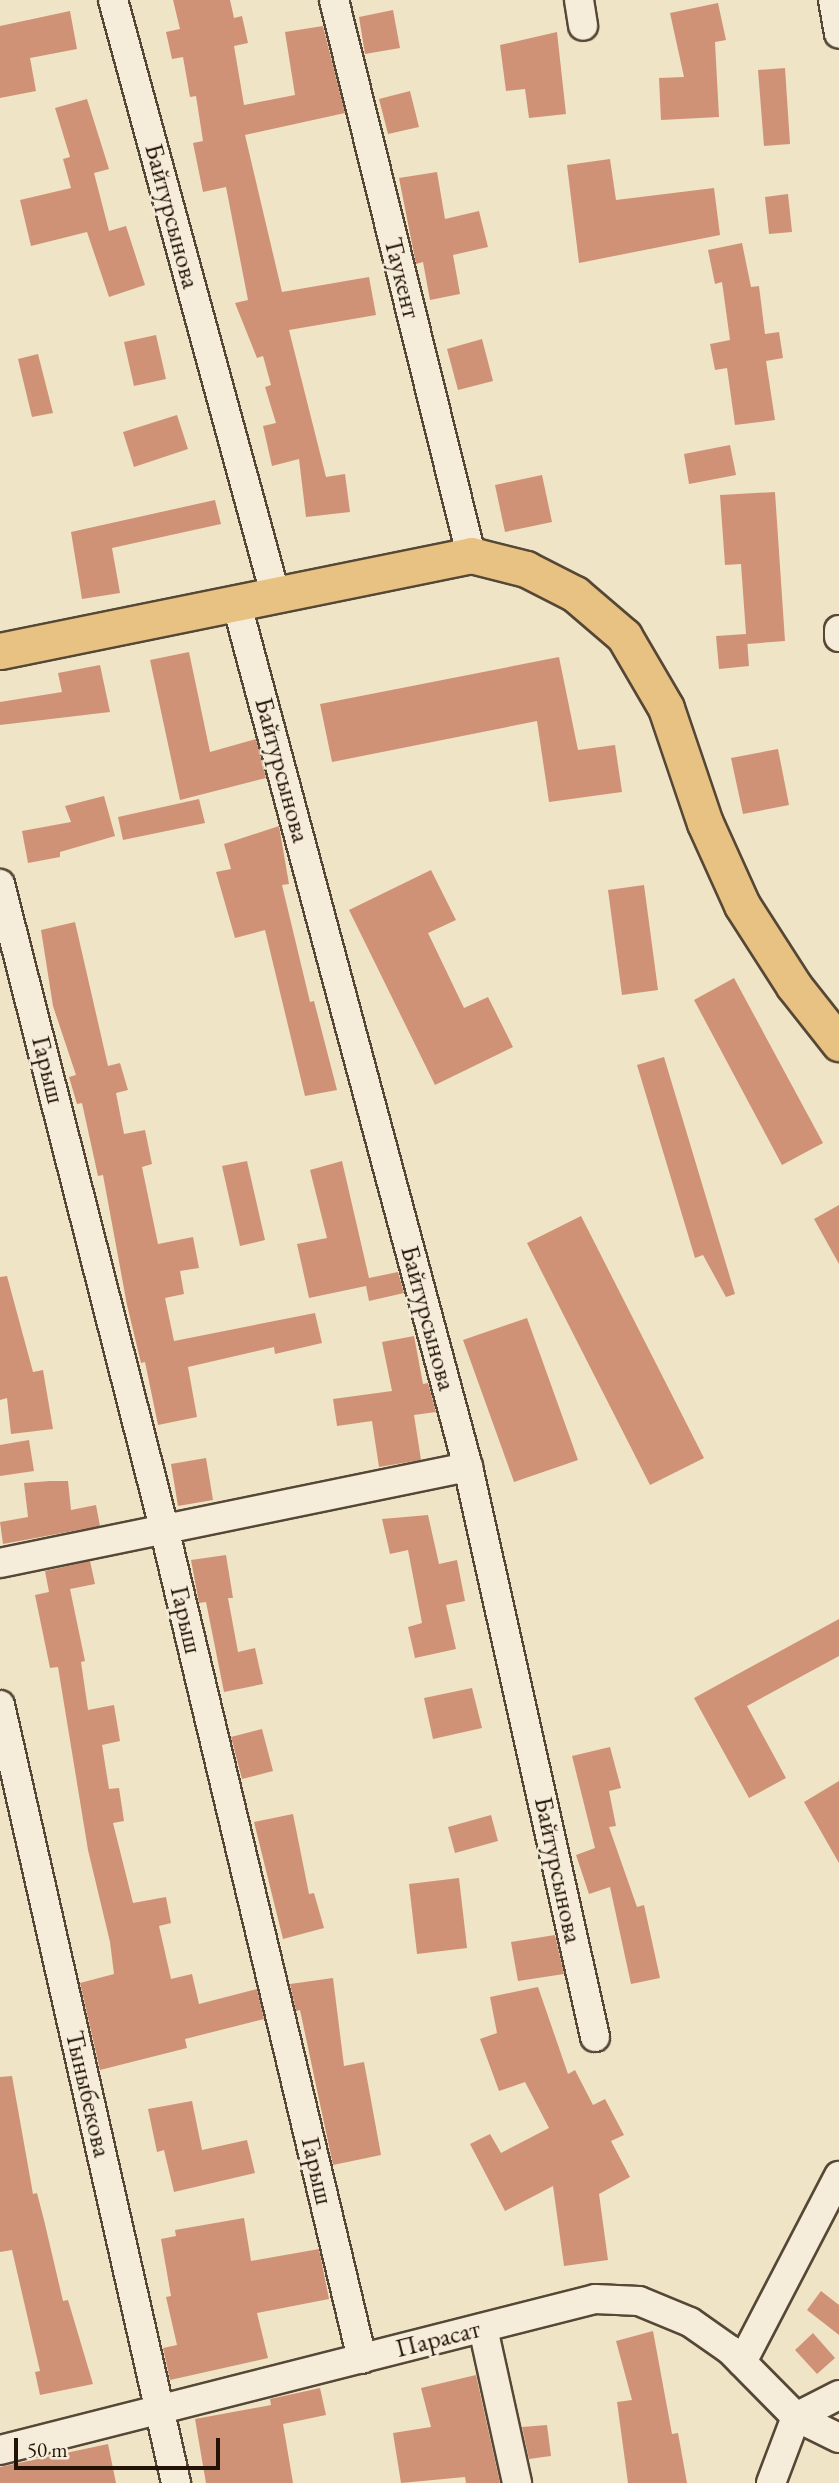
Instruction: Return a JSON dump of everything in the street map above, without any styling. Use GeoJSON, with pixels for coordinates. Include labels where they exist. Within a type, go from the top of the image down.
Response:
{"type":"FeatureCollection","features":[{"type":"Feature","properties":{"kind":"main road"},"geometry":{"type":"LineString","coordinates":[[0,651],[237,605],[275,594],[471,555],[526,569],[575,594],[624,636],[666,708],[705,823],[742,905],[794,986],[839,1043]]}},
{"type":"Feature","properties":{"kind":"street","name":"Байтурсынова"},"geometry":{"type":"LineString","coordinates":[[113,0],[275,594]]}},
{"type":"Feature","properties":{"kind":"street","name":"Таукент"},"geometry":{"type":"LineString","coordinates":[[334,0],[471,555]]}},
{"type":"Feature","properties":{"kind":"street"},"geometry":{"type":"LineString","coordinates":[[833,0],[839,33]]}},
{"type":"Feature","properties":{"kind":"street","name":"Байтурсынова"},"geometry":{"type":"LineString","coordinates":[[237,605],[468,1467],[595,2037]]}},
{"type":"Feature","properties":{"kind":"street"},"geometry":{"type":"LineString","coordinates":[[839,630],[839,637]]}},
{"type":"Feature","properties":{"kind":"street","name":"Гарыш"},"geometry":{"type":"LineString","coordinates":[[0,884],[165,1532],[362,2359]]}},
{"type":"Feature","properties":{"kind":"street"},"geometry":{"type":"LineString","coordinates":[[0,1563],[165,1532],[468,1467]]}},
{"type":"Feature","properties":{"kind":"street","name":"Тыныбекова"},"geometry":{"type":"LineString","coordinates":[[0,1705],[176,2483]]}},
{"type":"Feature","properties":{"kind":"street"},"geometry":{"type":"LineString","coordinates":[[742,2362],[839,2176]]}},
{"type":"Feature","properties":{"kind":"street","name":"Парасат"},"geometry":{"type":"LineString","coordinates":[[0,2450],[595,2299],[639,2301],[690,2322],[742,2362],[796,2417],[839,2438]]}},
{"type":"Feature","properties":{"kind":"street"},"geometry":{"type":"LineString","coordinates":[[483,2328],[517,2483]]}},
{"type":"Feature","properties":{"kind":"street"},"geometry":{"type":"LineString","coordinates":[[771,2483],[796,2417],[839,2395]]}},
{"type":"Feature","properties":{"kind":"building"},"geometry":{"type":"Polygon","coordinates":[[[173,0],[230,0],[234,18],[242,16],[248,43],[234,46],[244,105],[295,95],[285,32],[323,26],[345,113],[245,135],[282,292],[369,277],[376,315],[289,330],[326,477],[345,474],[350,512],[306,517],[299,459],[272,466],[263,426],[276,423],[265,387],[271,385],[263,356],[257,358],[235,303],[248,300],[226,187],[203,192],[193,143],[203,141],[196,96],[190,97],[183,57],[172,59],[166,32],[180,29],[173,0]]]}},
{"type":"Feature","properties":{"kind":"building"},"geometry":{"type":"Polygon","coordinates":[[[718,3],[726,40],[715,42],[719,117],[661,120],[659,78],[684,77],[670,13],[718,3]]]}},
{"type":"Feature","properties":{"kind":"building"},"geometry":{"type":"Polygon","coordinates":[[[393,10],[400,48],[365,54],[359,17],[393,10]]]}},
{"type":"Feature","properties":{"kind":"building"},"geometry":{"type":"Polygon","coordinates":[[[70,11],[77,49],[30,58],[36,91],[0,98],[0,26],[70,11]]]}},
{"type":"Feature","properties":{"kind":"building"},"geometry":{"type":"Polygon","coordinates":[[[557,32],[566,114],[529,118],[525,89],[506,91],[500,45],[557,32]]]}},
{"type":"Feature","properties":{"kind":"building"},"geometry":{"type":"Polygon","coordinates":[[[785,68],[790,144],[764,146],[758,70],[785,68]]]}},
{"type":"Feature","properties":{"kind":"building"},"geometry":{"type":"Polygon","coordinates":[[[410,91],[419,127],[388,134],[379,99],[410,91]]]}},
{"type":"Feature","properties":{"kind":"building"},"geometry":{"type":"Polygon","coordinates":[[[87,99],[109,169],[94,173],[109,231],[126,226],[145,285],[109,297],[87,232],[31,246],[20,200],[71,188],[63,159],[70,157],[55,108],[87,99]]]}},
{"type":"Feature","properties":{"kind":"building"},"geometry":{"type":"Polygon","coordinates":[[[610,159],[616,200],[714,188],[720,235],[579,263],[567,165],[610,159]]]}},
{"type":"Feature","properties":{"kind":"building"},"geometry":{"type":"Polygon","coordinates":[[[437,172],[445,219],[479,211],[488,247],[453,255],[460,294],[430,300],[423,262],[416,264],[399,178],[437,172]]]}},
{"type":"Feature","properties":{"kind":"building"},"geometry":{"type":"Polygon","coordinates":[[[788,194],[792,232],[769,234],[765,197],[788,194]]]}},
{"type":"Feature","properties":{"kind":"building"},"geometry":{"type":"Polygon","coordinates":[[[742,243],[751,287],[759,286],[765,334],[779,332],[783,358],[766,361],[775,420],[735,425],[727,368],[715,370],[710,344],[730,340],[722,282],[715,284],[708,250],[742,243]]]}},
{"type":"Feature","properties":{"kind":"building"},"geometry":{"type":"Polygon","coordinates":[[[156,335],[166,379],[134,386],[124,342],[156,335]]]}},
{"type":"Feature","properties":{"kind":"building"},"geometry":{"type":"Polygon","coordinates":[[[482,339],[493,381],[458,390],[447,349],[482,339]]]}},
{"type":"Feature","properties":{"kind":"building"},"geometry":{"type":"Polygon","coordinates":[[[38,354],[53,413],[32,417],[18,359],[38,354]]]}},
{"type":"Feature","properties":{"kind":"building"},"geometry":{"type":"Polygon","coordinates":[[[177,415],[188,449],[134,467],[123,432],[177,415]]]}},
{"type":"Feature","properties":{"kind":"building"},"geometry":{"type":"Polygon","coordinates":[[[730,445],[736,475],[689,484],[684,454],[730,445]]]}},
{"type":"Feature","properties":{"kind":"building"},"geometry":{"type":"Polygon","coordinates":[[[542,475],[552,522],[505,532],[495,485],[542,475]]]}},
{"type":"Feature","properties":{"kind":"building"},"geometry":{"type":"Polygon","coordinates":[[[775,492],[785,641],[747,644],[749,666],[719,669],[716,636],[746,634],[741,564],[725,565],[720,495],[775,492]]]}},
{"type":"Feature","properties":{"kind":"building"},"geometry":{"type":"Polygon","coordinates":[[[215,500],[221,524],[112,548],[120,593],[82,599],[71,532],[215,500]]]}},
{"type":"Feature","properties":{"kind":"building"},"geometry":{"type":"Polygon","coordinates":[[[189,652],[210,752],[256,739],[266,778],[180,800],[150,660],[189,652]]]}},
{"type":"Feature","properties":{"kind":"building"},"geometry":{"type":"Polygon","coordinates":[[[559,657],[578,750],[615,745],[622,792],[549,802],[537,721],[332,762],[320,704],[559,657]]]}},
{"type":"Feature","properties":{"kind":"building"},"geometry":{"type":"Polygon","coordinates":[[[100,665],[110,712],[0,725],[0,702],[62,692],[58,673],[100,665]]]}},
{"type":"Feature","properties":{"kind":"building"},"geometry":{"type":"Polygon","coordinates":[[[778,749],[789,805],[743,814],[731,758],[778,749]]]}},
{"type":"Feature","properties":{"kind":"building"},"geometry":{"type":"Polygon","coordinates":[[[104,796],[115,836],[60,852],[60,857],[28,863],[22,831],[71,822],[65,806],[104,796]]]}},
{"type":"Feature","properties":{"kind":"building"},"geometry":{"type":"Polygon","coordinates":[[[199,799],[205,823],[123,840],[118,817],[199,799]]]}},
{"type":"Feature","properties":{"kind":"building"},"geometry":{"type":"Polygon","coordinates":[[[279,826],[289,884],[282,885],[310,1002],[314,1001],[337,1090],[305,1096],[265,930],[235,938],[216,872],[231,869],[224,844],[279,826]]]}},
{"type":"Feature","properties":{"kind":"building"},"geometry":{"type":"Polygon","coordinates":[[[431,870],[456,920],[428,933],[464,1008],[488,997],[513,1047],[435,1085],[349,910],[431,870]]]}},
{"type":"Feature","properties":{"kind":"building"},"geometry":{"type":"Polygon","coordinates":[[[644,885],[658,990],[622,995],[608,890],[644,885]]]}},
{"type":"Feature","properties":{"kind":"building"},"geometry":{"type":"Polygon","coordinates":[[[75,922],[108,1066],[120,1063],[128,1090],[116,1093],[124,1134],[145,1130],[152,1164],[142,1167],[158,1244],[193,1237],[199,1268],[180,1271],[184,1294],[165,1298],[174,1341],[315,1313],[322,1343],[275,1354],[274,1347],[188,1367],[197,1417],[158,1425],[145,1362],[141,1363],[127,1305],[103,1175],[98,1176],[82,1103],[77,1104],[69,1077],[76,1075],[53,1006],[41,930],[75,922]]]}},
{"type":"Feature","properties":{"kind":"building"},"geometry":{"type":"Polygon","coordinates":[[[734,978],[823,1143],[782,1165],[694,1000],[734,978]]]}},
{"type":"Feature","properties":{"kind":"building"},"geometry":{"type":"Polygon","coordinates":[[[664,1057],[735,1294],[726,1297],[703,1255],[695,1258],[637,1065],[664,1057]]]}},
{"type":"Feature","properties":{"kind":"building"},"geometry":{"type":"Polygon","coordinates":[[[247,1161],[265,1240],[240,1246],[222,1166],[247,1161]]]}},
{"type":"Feature","properties":{"kind":"building"},"geometry":{"type":"Polygon","coordinates":[[[342,1161],[369,1278],[398,1272],[404,1293],[369,1301],[366,1286],[309,1298],[297,1244],[327,1238],[310,1170],[342,1161]]]}},
{"type":"Feature","properties":{"kind":"building"},"geometry":{"type":"Polygon","coordinates":[[[839,1205],[839,1264],[814,1219],[839,1205]]]}},
{"type":"Feature","properties":{"kind":"building"},"geometry":{"type":"Polygon","coordinates":[[[581,1216],[704,1458],[650,1485],[527,1243],[581,1216]]]}},
{"type":"Feature","properties":{"kind":"building"},"geometry":{"type":"Polygon","coordinates":[[[7,1276],[33,1372],[43,1370],[53,1429],[11,1434],[7,1398],[0,1400],[0,1277],[7,1276]]]}},
{"type":"Feature","properties":{"kind":"building"},"geometry":{"type":"Polygon","coordinates":[[[527,1318],[578,1460],[514,1482],[463,1340],[527,1318]]]}},
{"type":"Feature","properties":{"kind":"building"},"geometry":{"type":"Polygon","coordinates":[[[414,1336],[423,1384],[428,1383],[436,1412],[414,1415],[421,1460],[379,1467],[372,1421],[337,1426],[333,1399],[392,1391],[382,1342],[414,1336]]]}},
{"type":"Feature","properties":{"kind":"building"},"geometry":{"type":"Polygon","coordinates":[[[29,1440],[34,1471],[0,1476],[0,1445],[29,1440]]]}},
{"type":"Feature","properties":{"kind":"building"},"geometry":{"type":"Polygon","coordinates":[[[206,1458],[213,1500],[178,1506],[171,1464],[206,1458]]]}},
{"type":"Feature","properties":{"kind":"building"},"geometry":{"type":"Polygon","coordinates":[[[68,1481],[71,1510],[96,1505],[100,1526],[3,1544],[0,1522],[28,1517],[24,1483],[68,1481]]]}},
{"type":"Feature","properties":{"kind":"building"},"geometry":{"type":"Polygon","coordinates":[[[428,1515],[439,1564],[457,1560],[465,1601],[446,1605],[456,1649],[415,1658],[408,1627],[422,1623],[408,1550],[390,1554],[382,1519],[428,1515]]]}},
{"type":"Feature","properties":{"kind":"building"},"geometry":{"type":"Polygon","coordinates":[[[226,1555],[233,1598],[228,1598],[238,1652],[255,1648],[263,1684],[224,1692],[206,1602],[199,1603],[191,1560],[226,1555]]]}},
{"type":"Feature","properties":{"kind":"building"},"geometry":{"type":"Polygon","coordinates":[[[90,1561],[95,1584],[70,1589],[85,1661],[81,1662],[88,1710],[114,1705],[120,1741],[102,1745],[109,1789],[119,1788],[124,1821],[113,1823],[133,1903],[166,1897],[171,1923],[159,1926],[171,1979],[192,1974],[199,2004],[257,1989],[264,2019],[185,2039],[187,2048],[100,2070],[80,1983],[114,1974],[110,1942],[88,1850],[58,1667],[50,1668],[35,1595],[49,1592],[45,1571],[90,1561]]]}},
{"type":"Feature","properties":{"kind":"building"},"geometry":{"type":"Polygon","coordinates":[[[839,1619],[839,1656],[747,1706],[786,1778],[749,1798],[694,1698],[839,1619]]]}},
{"type":"Feature","properties":{"kind":"building"},"geometry":{"type":"Polygon","coordinates":[[[472,1688],[482,1728],[433,1739],[424,1698],[472,1688]]]}},
{"type":"Feature","properties":{"kind":"building"},"geometry":{"type":"Polygon","coordinates":[[[262,1729],[273,1771],[242,1779],[231,1737],[262,1729]]]}},
{"type":"Feature","properties":{"kind":"building"},"geometry":{"type":"Polygon","coordinates":[[[610,1747],[621,1788],[609,1791],[616,1826],[609,1827],[637,1907],[644,1905],[660,1978],[631,1984],[610,1887],[589,1894],[576,1855],[595,1848],[572,1756],[610,1747]]]}},
{"type":"Feature","properties":{"kind":"building"},"geometry":{"type":"Polygon","coordinates":[[[839,1781],[839,1863],[804,1802],[839,1781]]]}},
{"type":"Feature","properties":{"kind":"building"},"geometry":{"type":"Polygon","coordinates":[[[293,1814],[309,1894],[314,1893],[324,1928],[283,1939],[254,1822],[293,1814]]]}},
{"type":"Feature","properties":{"kind":"building"},"geometry":{"type":"Polygon","coordinates":[[[491,1815],[498,1841],[455,1853],[448,1827],[491,1815]]]}},
{"type":"Feature","properties":{"kind":"building"},"geometry":{"type":"Polygon","coordinates":[[[459,1878],[467,1948],[417,1954],[409,1884],[459,1878]]]}},
{"type":"Feature","properties":{"kind":"building"},"geometry":{"type":"Polygon","coordinates":[[[555,1935],[564,1974],[518,1981],[511,1942],[555,1935]]]}},
{"type":"Feature","properties":{"kind":"building"},"geometry":{"type":"Polygon","coordinates":[[[333,1978],[344,2066],[364,2062],[381,2155],[333,2165],[300,2010],[296,2011],[290,1984],[333,1978]]]}},
{"type":"Feature","properties":{"kind":"building"},"geometry":{"type":"Polygon","coordinates":[[[538,1987],[568,2074],[575,2070],[593,2105],[605,2099],[624,2135],[611,2141],[630,2177],[599,2194],[608,2260],[564,2266],[553,2186],[505,2211],[470,2144],[490,2134],[501,2153],[549,2128],[525,2082],[499,2091],[480,2039],[497,2033],[490,1997],[538,1987]]]}},
{"type":"Feature","properties":{"kind":"building"},"geometry":{"type":"Polygon","coordinates":[[[12,2076],[33,2194],[37,2193],[63,2301],[68,2300],[93,2384],[40,2395],[35,2372],[40,2371],[12,2250],[0,2252],[0,2077],[12,2076]]]}},
{"type":"Feature","properties":{"kind":"building"},"geometry":{"type":"Polygon","coordinates":[[[192,2101],[202,2150],[247,2140],[255,2173],[174,2192],[164,2150],[157,2152],[148,2109],[192,2101]]]}},
{"type":"Feature","properties":{"kind":"building"},"geometry":{"type":"Polygon","coordinates":[[[244,2218],[251,2261],[319,2249],[329,2299],[257,2313],[268,2358],[170,2380],[163,2348],[177,2345],[166,2297],[171,2296],[161,2239],[176,2236],[175,2230],[244,2218]]]}},
{"type":"Feature","properties":{"kind":"building"},"geometry":{"type":"Polygon","coordinates":[[[821,2291],[839,2305],[839,2335],[807,2310],[821,2291]]]}},
{"type":"Feature","properties":{"kind":"building"},"geometry":{"type":"Polygon","coordinates":[[[653,2331],[672,2434],[678,2433],[687,2483],[628,2483],[617,2402],[632,2400],[616,2341],[653,2331]]]}},
{"type":"Feature","properties":{"kind":"building"},"geometry":{"type":"Polygon","coordinates":[[[813,2333],[835,2358],[817,2374],[795,2350],[813,2333]]]}},
{"type":"Feature","properties":{"kind":"building"},"geometry":{"type":"Polygon","coordinates":[[[476,2375],[500,2483],[466,2483],[465,2477],[401,2483],[393,2433],[431,2427],[421,2388],[476,2375]]]}},
{"type":"Feature","properties":{"kind":"building"},"geometry":{"type":"Polygon","coordinates":[[[320,2388],[326,2415],[283,2424],[293,2483],[206,2483],[195,2419],[271,2405],[270,2399],[320,2388]]]}},
{"type":"Feature","properties":{"kind":"building"},"geometry":{"type":"Polygon","coordinates":[[[547,2425],[551,2456],[529,2459],[522,2427],[547,2425]]]}},
{"type":"Feature","properties":{"kind":"building"},"geometry":{"type":"Polygon","coordinates":[[[108,2444],[116,2483],[0,2483],[0,2467],[108,2444]]]}}]}
